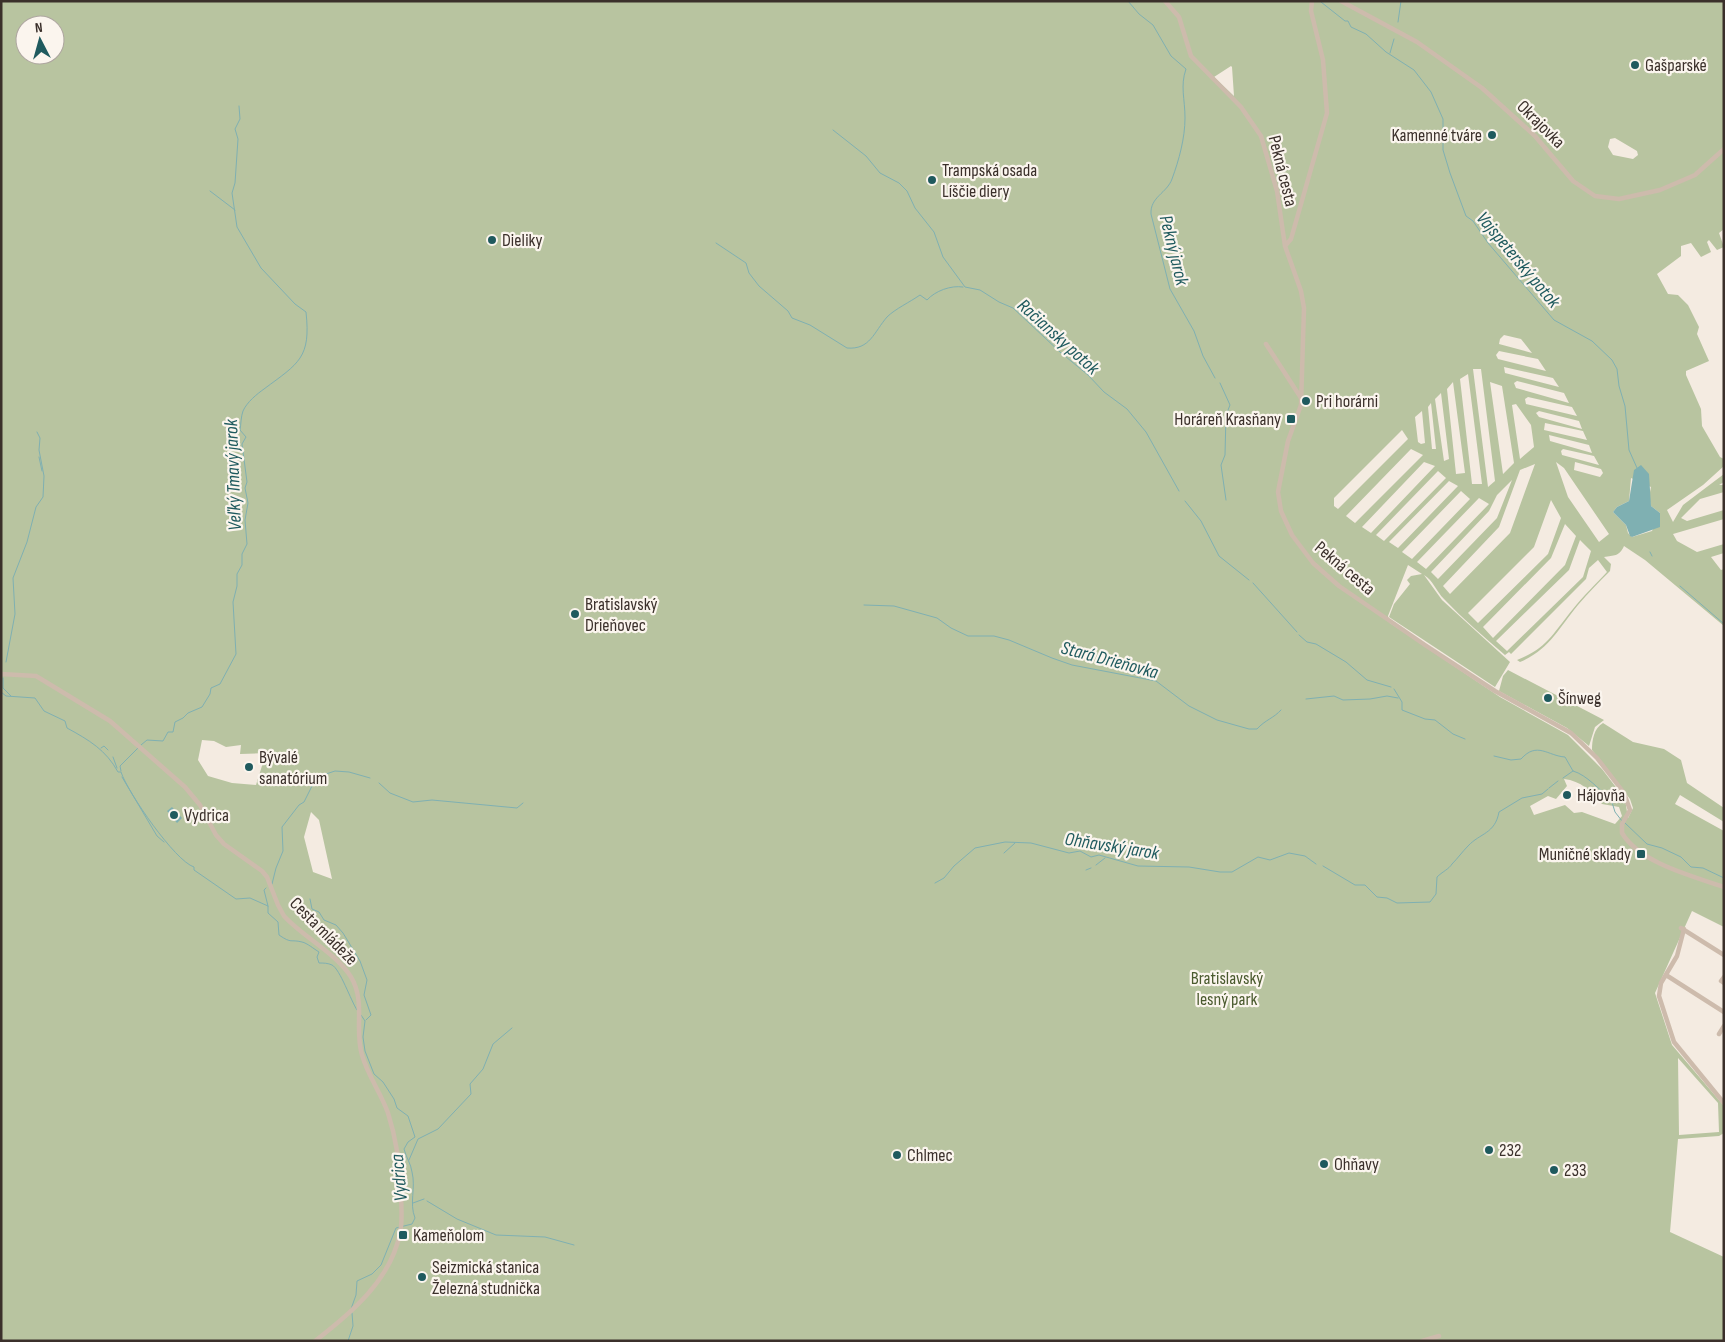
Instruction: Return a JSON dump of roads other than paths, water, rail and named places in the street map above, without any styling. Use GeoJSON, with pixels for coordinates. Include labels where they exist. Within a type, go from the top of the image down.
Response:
{"type":"FeatureCollection","features":[{"type":"Feature","properties":{"kind":"street","name":"Pekná cesta"},"geometry":{"type":"LineString","coordinates":[[1165,1],[1179,17],[1191,56],[1229,94],[1258,130],[1277,191],[1285,246],[1304,302],[1302,399],[1288,440],[1278,482],[1278,497],[1288,526],[1305,554],[1339,586],[1425,645],[1515,702],[1571,733],[1596,758],[1627,797],[1630,808],[1622,824],[1622,835],[1648,857],[1672,869],[1724,887]]}},
{"type":"Feature","properties":{"kind":"street"},"geometry":{"type":"LineString","coordinates":[[1285,246],[1291,239],[1327,112],[1323,60],[1311,11],[1312,1]]}},
{"type":"Feature","properties":{"kind":"street","name":"Okrajovka"},"geometry":{"type":"LineString","coordinates":[[1341,1],[1416,42],[1482,88],[1535,136],[1574,181],[1595,196],[1619,199],[1660,190],[1695,175],[1724,149]]}},
{"type":"Feature","properties":{"kind":"street"},"geometry":{"type":"LineString","coordinates":[[1266,344],[1302,399]]}},
{"type":"Feature","properties":{"kind":"street","name":"Cesta mládeže"},"geometry":{"type":"LineString","coordinates":[[1,674],[28,674],[43,680],[110,721],[194,796],[220,839],[262,871],[267,877],[278,905],[290,922],[344,968],[356,988],[360,1010],[362,1056],[385,1105],[393,1133],[400,1171],[401,1226],[391,1258],[366,1297],[351,1312],[315,1341]]}},
{"type":"Feature","properties":{"kind":"street"},"geometry":{"type":"LineString","coordinates":[[1724,955],[1682,928],[1676,956],[1658,994],[1672,1040],[1724,1103]]}},
{"type":"Feature","properties":{"kind":"street"},"geometry":{"type":"LineString","coordinates":[[1666,975],[1724,1012]]}},
{"type":"Feature","properties":{"kind":"street"},"geometry":{"type":"LineString","coordinates":[[1724,977],[1721,981],[1724,983]]}},
{"type":"Feature","properties":{"kind":"street"},"geometry":{"type":"LineString","coordinates":[[1719,1034],[1724,1026]]}},
{"type":"Feature","properties":{"kind":"street"},"geometry":{"type":"LineString","coordinates":[[1422,1341],[1439,1336]]}},
{"type":"Feature","properties":{"kind":"water"},"geometry":{"type":"Polygon","coordinates":[[[1641,465],[1649,474],[1651,506],[1660,513],[1660,527],[1632,537],[1626,525],[1613,512],[1617,507],[1629,501],[1634,470],[1641,465]]]}},
{"type":"Feature","properties":{"kind":"water","name":"Vydrica"},"geometry":{"type":"Polygon","coordinates":[[[172,807],[182,818],[177,823],[167,811],[172,807]]]}},
{"type":"Feature","properties":{"kind":"waterway","name":"Pekný jarok"},"geometry":{"type":"LineString","coordinates":[[1128,1],[1139,14],[1153,25],[1171,56],[1186,69],[1183,87],[1185,126],[1181,149],[1170,184],[1153,203],[1151,214],[1170,289],[1194,331],[1203,356],[1215,378]]}},
{"type":"Feature","properties":{"kind":"waterway"},"geometry":{"type":"LineString","coordinates":[[1398,22],[1401,1]]}},
{"type":"Feature","properties":{"kind":"waterway","name":"Vajspeterský potok"},"geometry":{"type":"LineString","coordinates":[[1321,2],[1345,21],[1348,21],[1351,27],[1366,34],[1386,52],[1414,70],[1431,92],[1443,119],[1443,150],[1466,216],[1473,221],[1488,243],[1554,320],[1592,341],[1612,360],[1617,369],[1619,386],[1625,406],[1629,450],[1637,468]]}},
{"type":"Feature","properties":{"kind":"waterway"},"geometry":{"type":"LineString","coordinates":[[1390,53],[1394,39]]}},
{"type":"Feature","properties":{"kind":"waterway","name":"Veľký Tmavý jarok"},"geometry":{"type":"LineString","coordinates":[[141,745],[147,740],[163,741],[168,732],[173,732],[175,722],[188,713],[202,707],[210,694],[211,688],[220,684],[236,654],[233,602],[237,586],[237,574],[242,565],[242,554],[247,544],[245,520],[248,503],[245,488],[247,482],[242,444],[246,437],[240,430],[242,415],[252,398],[286,372],[300,358],[306,340],[306,312],[295,304],[261,268],[237,227],[232,193],[235,183],[238,139],[235,129],[240,119],[239,106]]}},
{"type":"Feature","properties":{"kind":"waterway","name":"Račiansky potok"},"geometry":{"type":"LineString","coordinates":[[833,130],[866,156],[880,173],[899,183],[907,191],[915,208],[934,232],[943,257],[965,287],[980,290],[1013,308],[1060,352],[1088,375],[1104,392],[1127,409],[1146,432],[1179,491]]}},
{"type":"Feature","properties":{"kind":"waterway"},"geometry":{"type":"LineString","coordinates":[[210,191],[235,210]]}},
{"type":"Feature","properties":{"kind":"waterway"},"geometry":{"type":"LineString","coordinates":[[716,243],[746,263],[749,273],[759,286],[788,311],[792,318],[810,325],[847,348],[855,348],[866,343],[887,317],[920,295],[927,300],[944,289],[963,287]]}},
{"type":"Feature","properties":{"kind":"waterway","name":"Pekný jarok"},"geometry":{"type":"LineString","coordinates":[[1220,383],[1230,405],[1226,415],[1225,455],[1221,465],[1226,500]]}},
{"type":"Feature","properties":{"kind":"waterway"},"geometry":{"type":"LineString","coordinates":[[6,662],[15,614],[13,578],[27,542],[36,507],[43,497],[44,476],[39,450],[40,438],[37,432]]}},
{"type":"Feature","properties":{"kind":"waterway"},"geometry":{"type":"LineString","coordinates":[[39,457],[42,471]]}},
{"type":"Feature","properties":{"kind":"waterway","name":"Račiansky potok"},"geometry":{"type":"LineString","coordinates":[[1185,501],[1201,521],[1219,556],[1249,580]]}},
{"type":"Feature","properties":{"kind":"waterway","name":"Vajspeterský potok"},"geometry":{"type":"LineString","coordinates":[[1650,552],[1652,556]]}},
{"type":"Feature","properties":{"kind":"waterway","name":"Račiansky potok"},"geometry":{"type":"LineString","coordinates":[[1253,583],[1297,632]]}},
{"type":"Feature","properties":{"kind":"waterway","name":"Vajspeterský potok"},"geometry":{"type":"LineString","coordinates":[[1680,586],[1724,624]]}},
{"type":"Feature","properties":{"kind":"waterway","name":"Stará Drieňovka"},"geometry":{"type":"LineString","coordinates":[[864,605],[894,606],[937,618],[951,628],[968,636],[994,636],[1072,665],[1156,681],[1189,706],[1217,720],[1249,729],[1257,729],[1281,710]]}},
{"type":"Feature","properties":{"kind":"waterway","name":"Račiansky potok"},"geometry":{"type":"LineString","coordinates":[[1299,635],[1307,642],[1316,644],[1346,662],[1367,680],[1391,687]]}},
{"type":"Feature","properties":{"kind":"waterway"},"geometry":{"type":"LineString","coordinates":[[3,678],[3,688],[11,696]]}},
{"type":"Feature","properties":{"kind":"waterway","name":"Račiansky potok"},"geometry":{"type":"LineString","coordinates":[[1394,689],[1402,702],[1402,710],[1425,719],[1435,720],[1453,734],[1465,739]]}},
{"type":"Feature","properties":{"kind":"waterway","name":"Vydrica"},"geometry":{"type":"LineString","coordinates":[[1,692],[6,696],[35,698],[44,711],[65,721],[67,728],[90,741],[108,758],[118,772],[121,772],[142,810],[176,853],[194,867],[194,870],[236,899],[250,898],[268,906],[268,913],[278,922],[279,935],[283,938],[308,945],[319,952],[317,957],[319,963],[329,964],[335,968],[357,1010]]}},
{"type":"Feature","properties":{"kind":"waterway","name":"Stará Drieňovka"},"geometry":{"type":"LineString","coordinates":[[1306,699],[1334,696],[1343,700],[1387,696],[1398,698]]}},
{"type":"Feature","properties":{"kind":"waterway"},"geometry":{"type":"LineString","coordinates":[[101,748],[104,746],[108,750]]}},
{"type":"Feature","properties":{"kind":"waterway","name":"Veľký Tmavý jarok"},"geometry":{"type":"LineString","coordinates":[[121,771],[120,766],[138,748]]}},
{"type":"Feature","properties":{"kind":"waterway","name":"Račiansky potok"},"geometry":{"type":"LineString","coordinates":[[1494,756],[1511,760],[1521,759],[1532,751],[1537,750],[1565,757],[1573,771],[1588,779],[1611,799],[1615,812],[1622,821]]}},
{"type":"Feature","properties":{"kind":"waterway","name":"Vydrica"},"geometry":{"type":"LineString","coordinates":[[113,757],[117,768]]}},
{"type":"Feature","properties":{"kind":"waterway"},"geometry":{"type":"LineString","coordinates":[[272,884],[283,851],[282,827],[299,805],[304,802],[312,786],[326,774],[335,771],[349,772],[370,778]]}},
{"type":"Feature","properties":{"kind":"waterway","name":"Ohňavský jarok"},"geometry":{"type":"LineString","coordinates":[[1563,778],[1573,771]]}},
{"type":"Feature","properties":{"kind":"waterway","name":"Vydrica"},"geometry":{"type":"LineString","coordinates":[[122,777],[157,836],[164,842]]}},
{"type":"Feature","properties":{"kind":"waterway","name":"Ohňavský jarok"},"geometry":{"type":"LineString","coordinates":[[1549,788],[1558,781]]}},
{"type":"Feature","properties":{"kind":"waterway"},"geometry":{"type":"LineString","coordinates":[[379,783],[390,793],[413,802],[432,800],[517,808],[523,803]]}},
{"type":"Feature","properties":{"kind":"waterway","name":"Ohňavský jarok"},"geometry":{"type":"LineString","coordinates":[[1323,866],[1355,885],[1365,885],[1377,897],[1387,898],[1397,903],[1430,902],[1436,894],[1437,877],[1466,848],[1491,829],[1499,812],[1522,798],[1542,794],[1548,789]]}},
{"type":"Feature","properties":{"kind":"waterway","name":"Račiansky potok"},"geometry":{"type":"LineString","coordinates":[[1625,823],[1647,844],[1662,848],[1681,857],[1691,867],[1703,868],[1724,878]]}},
{"type":"Feature","properties":{"kind":"waterway","name":"Ohňavský jarok"},"geometry":{"type":"LineString","coordinates":[[935,883],[944,878],[954,866],[975,848],[1005,842],[1031,843],[1069,853],[1080,851],[1091,857],[1099,855],[1138,866],[1189,867],[1220,872],[1232,872],[1258,857],[1270,860],[1289,853],[1305,856],[1316,864]]}},
{"type":"Feature","properties":{"kind":"waterway","name":"Ohňavský jarok"},"geometry":{"type":"LineString","coordinates":[[1004,853],[1015,843]]}},
{"type":"Feature","properties":{"kind":"waterway"},"geometry":{"type":"LineString","coordinates":[[1096,865],[1105,858]]}},
{"type":"Feature","properties":{"kind":"waterway"},"geometry":{"type":"LineString","coordinates":[[1086,870],[1091,868]]}},
{"type":"Feature","properties":{"kind":"waterway"},"geometry":{"type":"LineString","coordinates":[[266,888],[264,890],[268,906]]}},
{"type":"Feature","properties":{"kind":"waterway"},"geometry":{"type":"LineString","coordinates":[[310,899],[312,909],[319,912],[324,920],[336,925],[360,961],[367,980],[364,995],[371,1015],[366,1020]]}},
{"type":"Feature","properties":{"kind":"waterway","name":"Vydrica"},"geometry":{"type":"LineString","coordinates":[[351,1309],[356,1295],[357,1281],[372,1274],[381,1265],[396,1228],[412,1224],[415,1218],[413,1212],[413,1178],[411,1166],[404,1149],[408,1142],[415,1137],[408,1116],[397,1108],[394,1099],[383,1082],[374,1074],[365,1051],[363,1037],[365,1021],[361,1015]]}},
{"type":"Feature","properties":{"kind":"waterway"},"geometry":{"type":"LineString","coordinates":[[409,1160],[418,1139],[438,1129],[471,1094],[470,1084],[483,1069],[493,1044],[512,1028]]}},
{"type":"Feature","properties":{"kind":"waterway"},"geometry":{"type":"LineString","coordinates":[[413,1203],[424,1199]]}},
{"type":"Feature","properties":{"kind":"waterway"},"geometry":{"type":"LineString","coordinates":[[427,1201],[457,1219],[496,1235],[545,1237],[574,1245]]}},
{"type":"Feature","properties":{"kind":"waterway","name":"Vydrica"},"geometry":{"type":"LineString","coordinates":[[348,1341],[353,1326],[352,1313]]}},
{"type":"Feature","properties":{"kind":"place","name":"Gašparské"},"geometry":{"type":"Point","coordinates":[1635,65]}},
{"type":"Feature","properties":{"kind":"place","name":"Kamenné tváre"},"geometry":{"type":"Point","coordinates":[1492,135]}},
{"type":"Feature","properties":{"kind":"place","name":"Trampská osada Líščie diery"},"geometry":{"type":"Point","coordinates":[932,180]}},
{"type":"Feature","properties":{"kind":"place","name":"Dieliky"},"geometry":{"type":"Point","coordinates":[492,240]}},
{"type":"Feature","properties":{"kind":"place","name":"Pri horárni"},"geometry":{"type":"Point","coordinates":[1306,401]}},
{"type":"Feature","properties":{"kind":"place","name":"Horáreň Krasňany"},"geometry":{"type":"Point","coordinates":[1291,419]}},
{"type":"Feature","properties":{"kind":"place","name":"Bratislavský Drieňovec"},"geometry":{"type":"Point","coordinates":[575,614]}},
{"type":"Feature","properties":{"kind":"place","name":"Šínweg"},"geometry":{"type":"Point","coordinates":[1548,698]}},
{"type":"Feature","properties":{"kind":"place","name":"Bývalé sanatórium"},"geometry":{"type":"Point","coordinates":[249,767]}},
{"type":"Feature","properties":{"kind":"place","name":"Hájovňa"},"geometry":{"type":"Point","coordinates":[1567,795]}},
{"type":"Feature","properties":{"kind":"place","name":"Vydrica"},"geometry":{"type":"Point","coordinates":[174,815]}},
{"type":"Feature","properties":{"kind":"place","name":"Muničné sklady"},"geometry":{"type":"Point","coordinates":[1641,854]}},
{"type":"Feature","properties":{"kind":"place","name":"232"},"geometry":{"type":"Point","coordinates":[1489,1150]}},
{"type":"Feature","properties":{"kind":"place","name":"Chlmec"},"geometry":{"type":"Point","coordinates":[897,1155]}},
{"type":"Feature","properties":{"kind":"place","name":"Ohňavy"},"geometry":{"type":"Point","coordinates":[1324,1164]}},
{"type":"Feature","properties":{"kind":"place","name":"233"},"geometry":{"type":"Point","coordinates":[1554,1170]}},
{"type":"Feature","properties":{"kind":"place","name":"Kameňolom"},"geometry":{"type":"Point","coordinates":[403,1235]}},
{"type":"Feature","properties":{"kind":"place","name":"Seizmická stanica Železná studnička"},"geometry":{"type":"Point","coordinates":[422,1277]}},
{"type":"Feature","properties":{"kind":"park label","name":"Bratislavský lesný park"},"geometry":{"type":"Point","coordinates":[1227,988]}}]}
